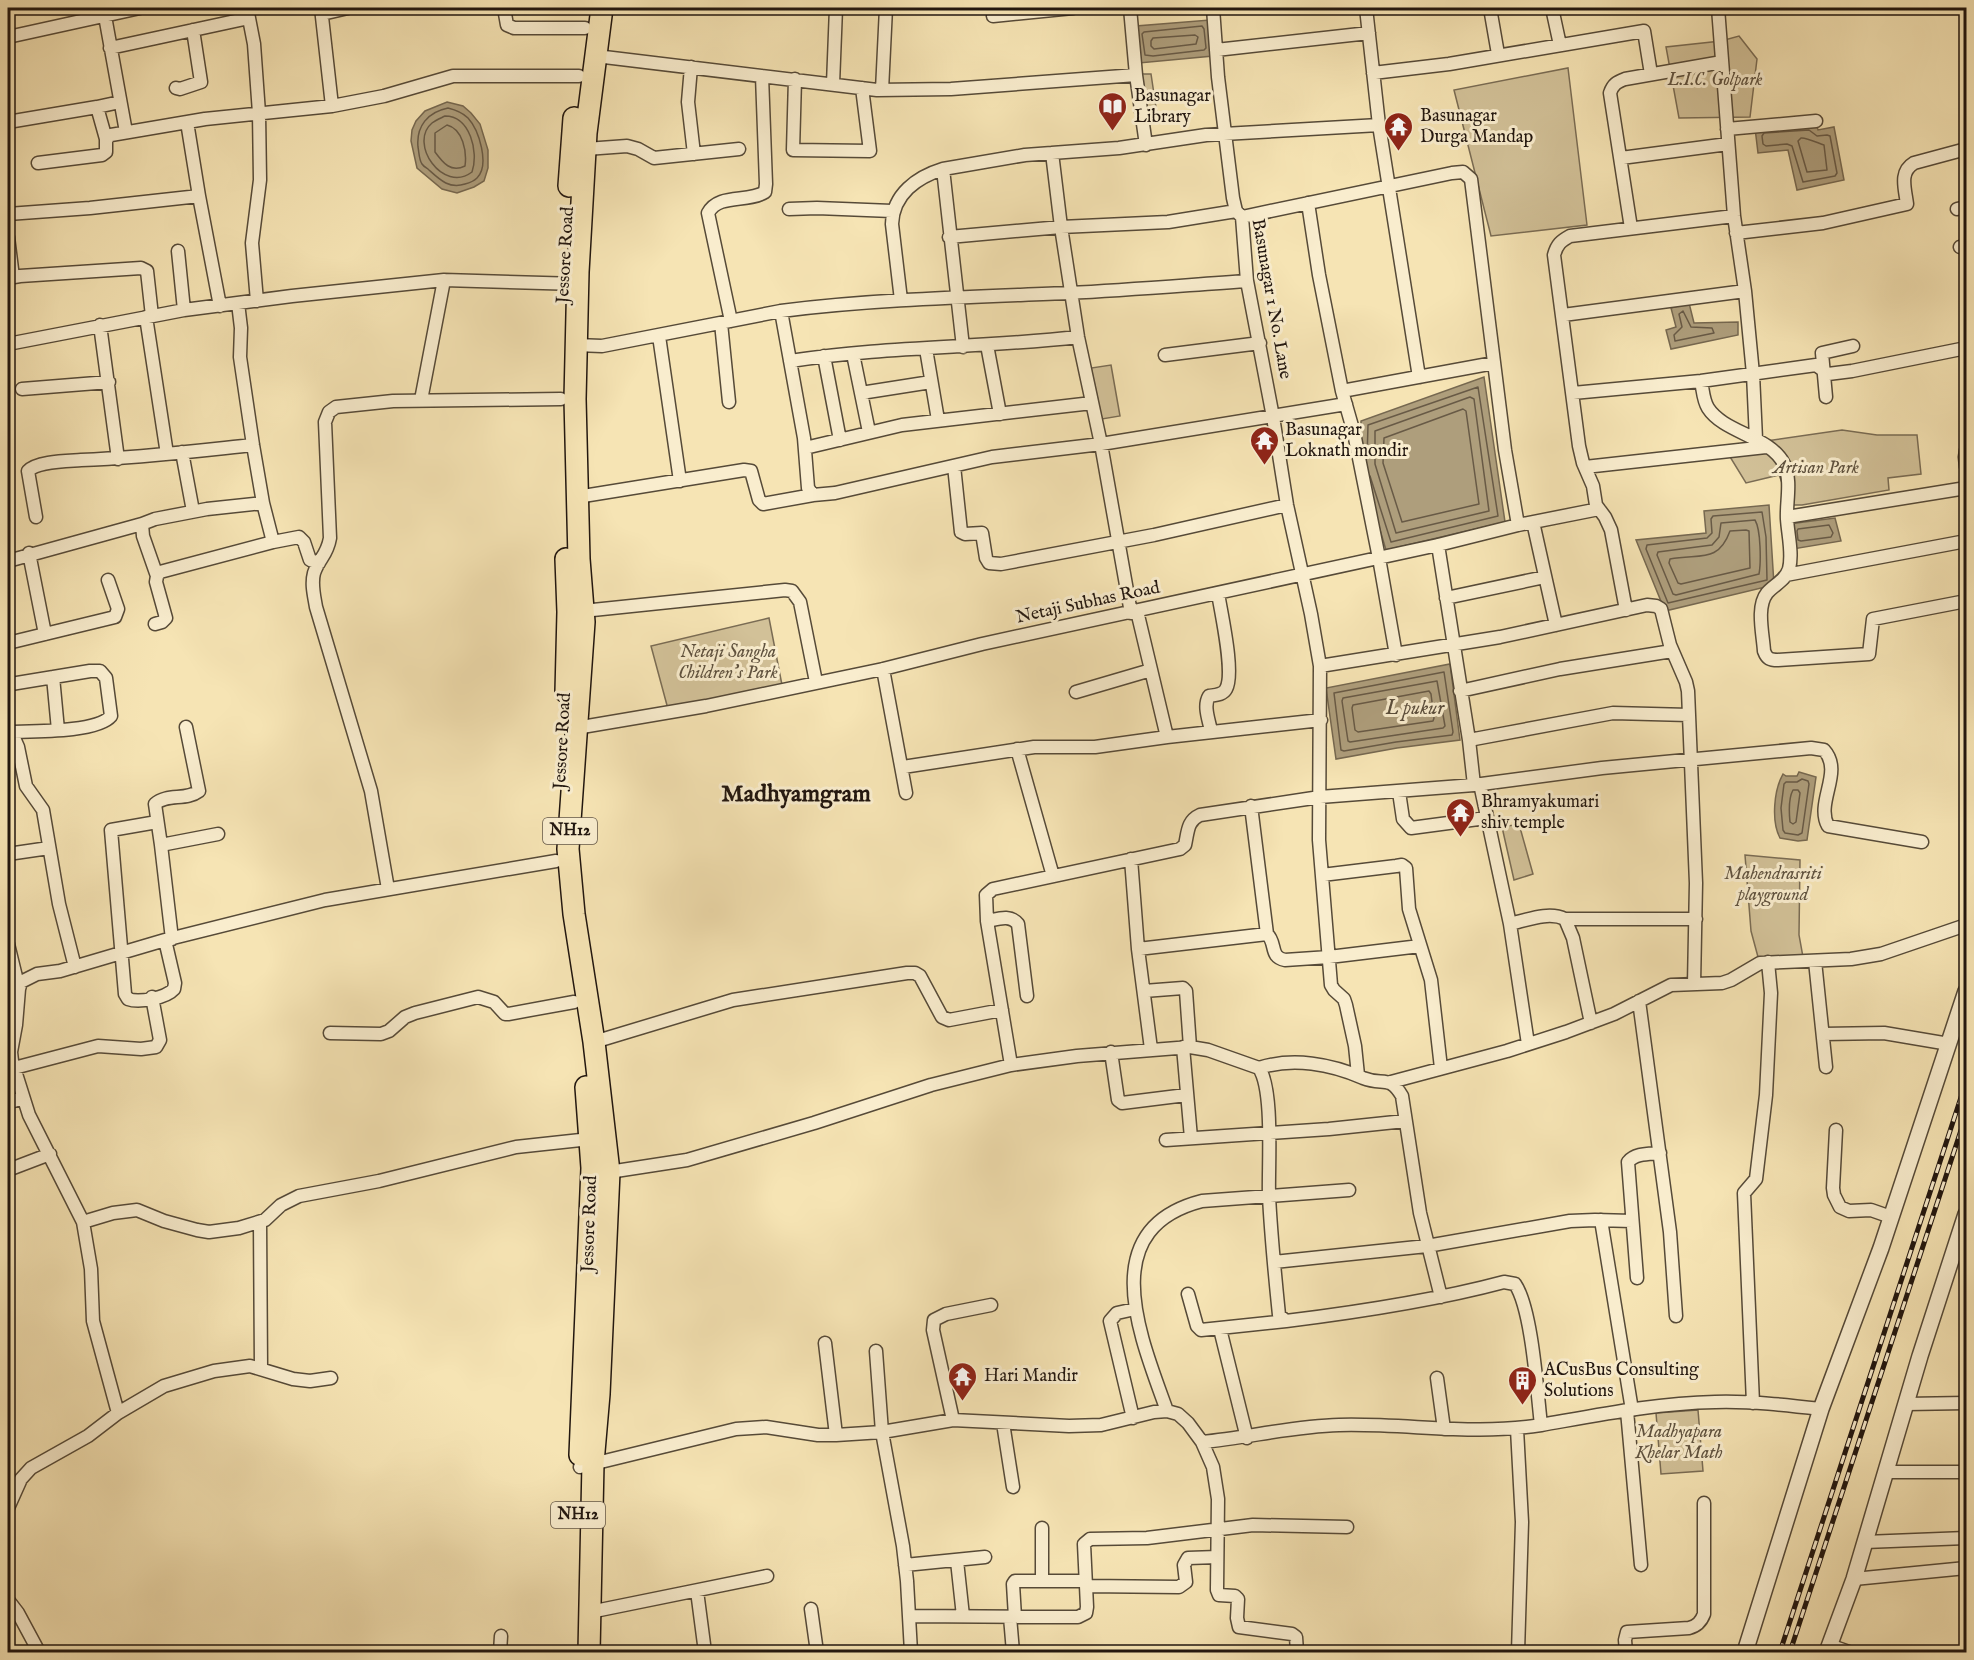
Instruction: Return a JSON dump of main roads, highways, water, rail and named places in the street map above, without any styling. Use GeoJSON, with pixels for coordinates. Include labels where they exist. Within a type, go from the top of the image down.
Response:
{"type":"FeatureCollection","features":[{"type":"Feature","properties":{"kind":"highway","name":"NH12"},"geometry":{"type":"LineString","coordinates":[[589,1653],[586,1465],[599,1394],[609,1172],[568,849],[582,667],[583,611],[579,559],[576,345],[571,284],[586,133],[602,8]]}},
{"type":"Feature","properties":{"kind":"highway","name":"Jessore Road"},"geometry":{"type":"LineString","coordinates":[[577,1653],[578,1630],[575,1615],[586,1465],[592,1168],[588,1104],[556,861],[568,612],[561,399],[571,284],[572,141],[587,18]]}},
{"type":"Feature","properties":{"kind":"water"},"geometry":{"type":"Polygon","coordinates":[[[1210,20],[1213,56],[1139,63],[1136,26],[1210,20]]]}},
{"type":"Feature","properties":{"kind":"water"},"geometry":{"type":"Polygon","coordinates":[[[447,102],[463,106],[471,113],[480,124],[488,150],[488,168],[484,181],[457,193],[442,189],[417,168],[411,141],[416,121],[425,111],[447,102]]]}},
{"type":"Feature","properties":{"kind":"water"},"geometry":{"type":"Polygon","coordinates":[[[1816,123],[1818,130],[1834,127],[1844,180],[1797,190],[1788,150],[1758,153],[1755,128],[1816,123]]]}},
{"type":"Feature","properties":{"kind":"water"},"geometry":{"type":"Polygon","coordinates":[[[1689,303],[1694,323],[1738,322],[1738,335],[1671,349],[1666,330],[1676,327],[1671,308],[1689,303]]]}},
{"type":"Feature","properties":{"kind":"water"},"geometry":{"type":"Polygon","coordinates":[[[1484,377],[1505,522],[1386,550],[1361,466],[1361,421],[1484,377]]]}},
{"type":"Feature","properties":{"kind":"water"},"geometry":{"type":"Polygon","coordinates":[[[1769,505],[1774,585],[1665,611],[1636,540],[1706,533],[1704,511],[1769,505]]]}},
{"type":"Feature","properties":{"kind":"water"},"geometry":{"type":"Polygon","coordinates":[[[1835,518],[1841,541],[1793,549],[1789,524],[1835,518]]]}},
{"type":"Feature","properties":{"kind":"water","name":"L pukur"},"geometry":{"type":"Polygon","coordinates":[[[1450,664],[1460,740],[1336,759],[1326,688],[1450,664]]]}},
{"type":"Feature","properties":{"kind":"water"},"geometry":{"type":"Polygon","coordinates":[[[1799,772],[1816,777],[1807,840],[1798,841],[1780,838],[1775,823],[1775,806],[1777,788],[1783,774],[1797,776],[1799,772]]]}},
{"type":"Feature","properties":{"kind":"railway"},"geometry":{"type":"LineString","coordinates":[[1780,1652],[1966,1082]]}},
{"type":"Feature","properties":{"kind":"railway"},"geometry":{"type":"LineString","coordinates":[[1790,1652],[1966,1115]]}},
{"type":"Feature","properties":{"kind":"place","name":"Basunagar Library"},"geometry":{"type":"Point","coordinates":[1113,132]}},
{"type":"Feature","properties":{"kind":"place","name":"Basunagar Durga Mandap"},"geometry":{"type":"Point","coordinates":[1399,152]}},
{"type":"Feature","properties":{"kind":"place","name":"Basunagar Loknath mondir"},"geometry":{"type":"Point","coordinates":[1264,466]}},
{"type":"Feature","properties":{"kind":"place","name":"Bhramyakumari shiv temple"},"geometry":{"type":"Point","coordinates":[1460,838]}},
{"type":"Feature","properties":{"kind":"place","name":"Hari Mandir"},"geometry":{"type":"Point","coordinates":[963,1402]}},
{"type":"Feature","properties":{"kind":"place","name":"ACusBus Consulting Solutions"},"geometry":{"type":"Point","coordinates":[1523,1406]}},
{"type":"Feature","properties":{"kind":"district","name":"Madhyamgram"},"geometry":{"type":"Point","coordinates":[796,794]}},
{"type":"Feature","properties":{"kind":"park label","name":"L.I.C. Golpark"},"geometry":{"type":"Point","coordinates":[1715,80]}},
{"type":"Feature","properties":{"kind":"park label","name":"Artisan Park"},"geometry":{"type":"Point","coordinates":[1816,468]}},
{"type":"Feature","properties":{"kind":"park label","name":"Netaji Sangha Children's Park"},"geometry":{"type":"Point","coordinates":[728,662]}},
{"type":"Feature","properties":{"kind":"park label","name":"Mahendrasriti playground"},"geometry":{"type":"Point","coordinates":[1773,884]}},
{"type":"Feature","properties":{"kind":"park label","name":"Madhyapara Khelar Math"},"geometry":{"type":"Point","coordinates":[1679,1442]}}]}
